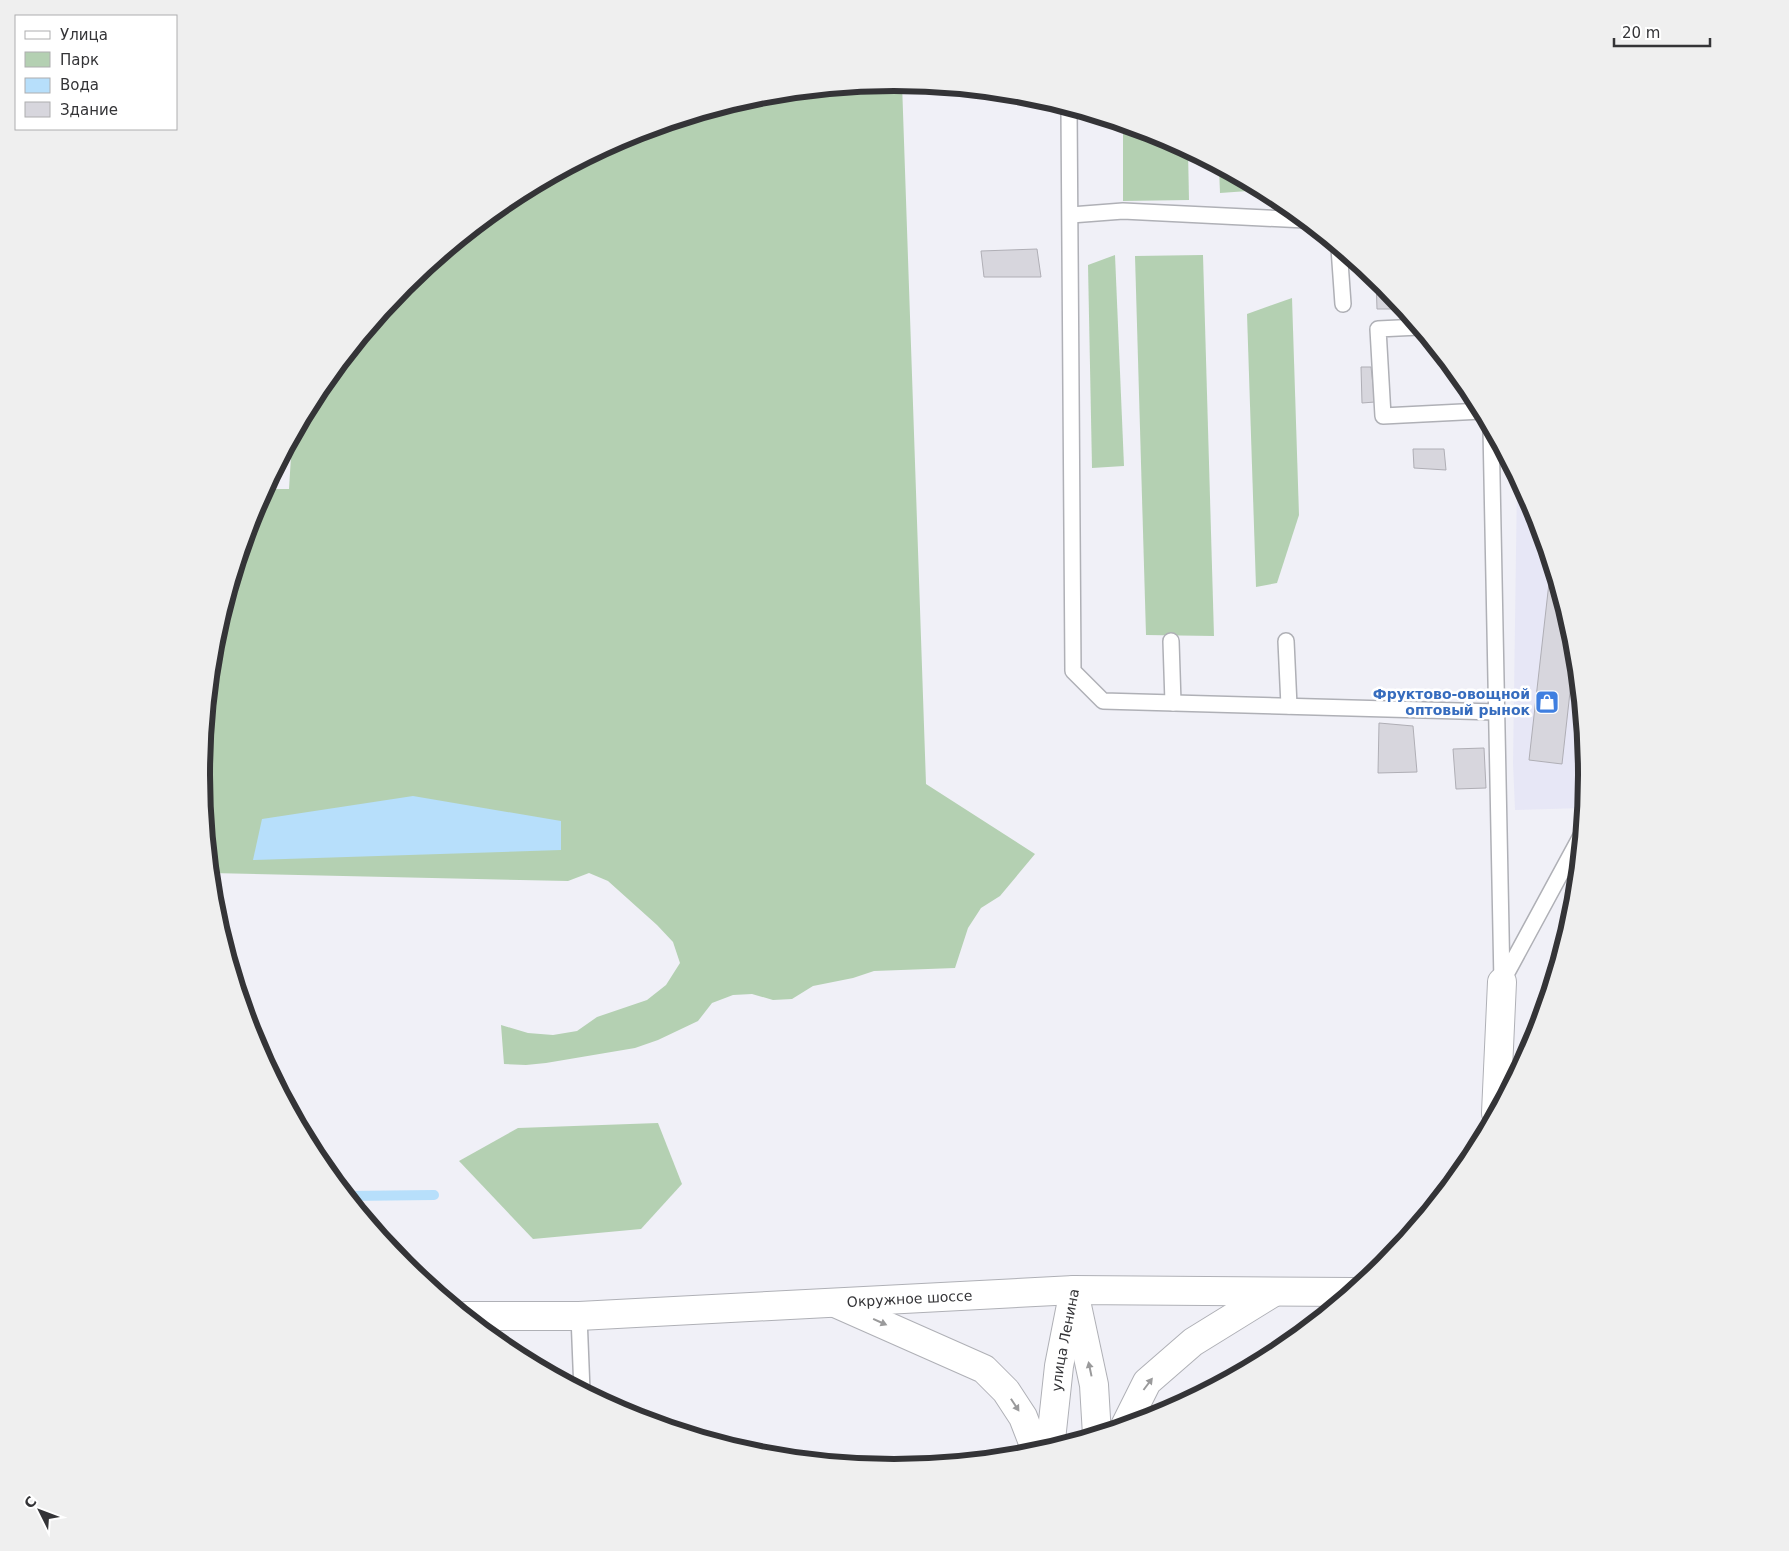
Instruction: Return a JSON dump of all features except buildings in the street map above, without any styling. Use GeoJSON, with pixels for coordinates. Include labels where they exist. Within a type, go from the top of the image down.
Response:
{"type":"FeatureCollection","features":[{"type":"Feature","properties":{"kind":"main road"},"geometry":{"type":"LineString","coordinates":[[1497,1100],[1502,982]]}},
{"type":"Feature","properties":{"kind":"main road","name":"Окружное шоссе"},"geometry":{"type":"LineString","coordinates":[[476,1316],[579,1316],[1074,1290],[1344,1292]]}},
{"type":"Feature","properties":{"kind":"main road","name":"улица Ленина"},"geometry":{"type":"LineString","coordinates":[[1074,1290],[1094,1385],[1097,1428]]}},
{"type":"Feature","properties":{"kind":"main road","name":"улица Ленина"},"geometry":{"type":"LineString","coordinates":[[1051,1441],[1059,1366],[1074,1290]]}},
{"type":"Feature","properties":{"kind":"main road"},"geometry":{"type":"LineString","coordinates":[[1129,1417],[1148,1382],[1193,1342],[1274,1292]]}},
{"type":"Feature","properties":{"kind":"main road"},"geometry":{"type":"LineString","coordinates":[[835,1303],[984,1369],[1006,1391],[1023,1417],[1034,1445]]}},
{"type":"Feature","properties":{"kind":"lane"},"geometry":{"type":"LineString","coordinates":[[1069,114],[1073,671],[1103,701],[1496,712]]}},
{"type":"Feature","properties":{"kind":"lane"},"geometry":{"type":"LineString","coordinates":[[1071,215],[1123,211],[1292,219]]}},
{"type":"Feature","properties":{"kind":"lane"},"geometry":{"type":"LineString","coordinates":[[1340,256],[1343,304]]}},
{"type":"Feature","properties":{"kind":"lane"},"geometry":{"type":"LineString","coordinates":[[1412,327],[1378,329],[1383,416],[1473,411]]}},
{"type":"Feature","properties":{"kind":"lane"},"geometry":{"type":"LineString","coordinates":[[1490,439],[1502,982]]}},
{"type":"Feature","properties":{"kind":"lane"},"geometry":{"type":"LineString","coordinates":[[1171,641],[1172,703]]}},
{"type":"Feature","properties":{"kind":"lane"},"geometry":{"type":"LineString","coordinates":[[1286,641],[1289,706]]}},
{"type":"Feature","properties":{"kind":"lane"},"geometry":{"type":"LineString","coordinates":[[1502,982],[1575,848]]}},
{"type":"Feature","properties":{"kind":"lane"},"geometry":{"type":"LineString","coordinates":[[579,1316],[582,1384]]}},
{"type":"Feature","properties":{"kind":"shaded area","name":"Фруктово-овощной оптовый рынок"},"geometry":{"type":"Polygon","coordinates":[[[1517,492],[1542,556],[1566,642],[1573,686],[1577,731],[1579,776],[1578,808],[1515,810],[1513,763],[1517,492]]]}},
{"type":"Feature","properties":{"kind":"green space"},"geometry":{"type":"Polygon","coordinates":[[[902,91],[926,784],[1035,854],[1000,896],[981,908],[968,928],[955,968],[874,971],[853,978],[813,986],[792,999],[773,1000],[752,994],[733,995],[712,1003],[698,1021],[658,1040],[635,1048],[546,1063],[526,1065],[504,1064],[501,1025],[528,1033],[553,1035],[577,1031],[597,1017],[647,1000],[666,985],[680,963],[673,942],[608,881],[589,873],[568,881],[217,873],[210,776],[216,686],[223,642],[234,598],[262,514],[274,489],[289,489],[291,454],[326,395],[352,359],[380,324],[443,261],[514,207],[552,183],[633,143],[717,115],[761,104],[805,97],[902,91]]]}},
{"type":"Feature","properties":{"kind":"green space"},"geometry":{"type":"Polygon","coordinates":[[[1123,131],[1156,143],[1188,158],[1189,200],[1123,201],[1123,131]]]}},
{"type":"Feature","properties":{"kind":"green space"},"geometry":{"type":"Polygon","coordinates":[[[1219,174],[1249,191],[1220,193],[1219,174]]]}},
{"type":"Feature","properties":{"kind":"green space"},"geometry":{"type":"Polygon","coordinates":[[[1115,255],[1124,466],[1092,468],[1088,265],[1115,255]]]}},
{"type":"Feature","properties":{"kind":"green space"},"geometry":{"type":"Polygon","coordinates":[[[1203,255],[1214,636],[1146,635],[1135,256],[1203,255]]]}},
{"type":"Feature","properties":{"kind":"green space"},"geometry":{"type":"Polygon","coordinates":[[[1292,298],[1299,515],[1277,583],[1256,587],[1247,314],[1292,298]]]}},
{"type":"Feature","properties":{"kind":"green space"},"geometry":{"type":"Polygon","coordinates":[[[658,1123],[682,1184],[641,1229],[533,1239],[459,1161],[518,1128],[658,1123]]]}},
{"type":"Feature","properties":{"kind":"water"},"geometry":{"type":"Polygon","coordinates":[[[413,796],[561,821],[561,850],[253,860],[262,819],[413,796]]]}},
{"type":"Feature","properties":{"kind":"waterway"},"geometry":{"type":"LineString","coordinates":[[355,1196],[434,1195]]}},
{"type":"Feature","properties":{"kind":"place","name":"Фруктово-овощной оптовый рынок"},"geometry":{"type":"Point","coordinates":[1547,702]}}]}
